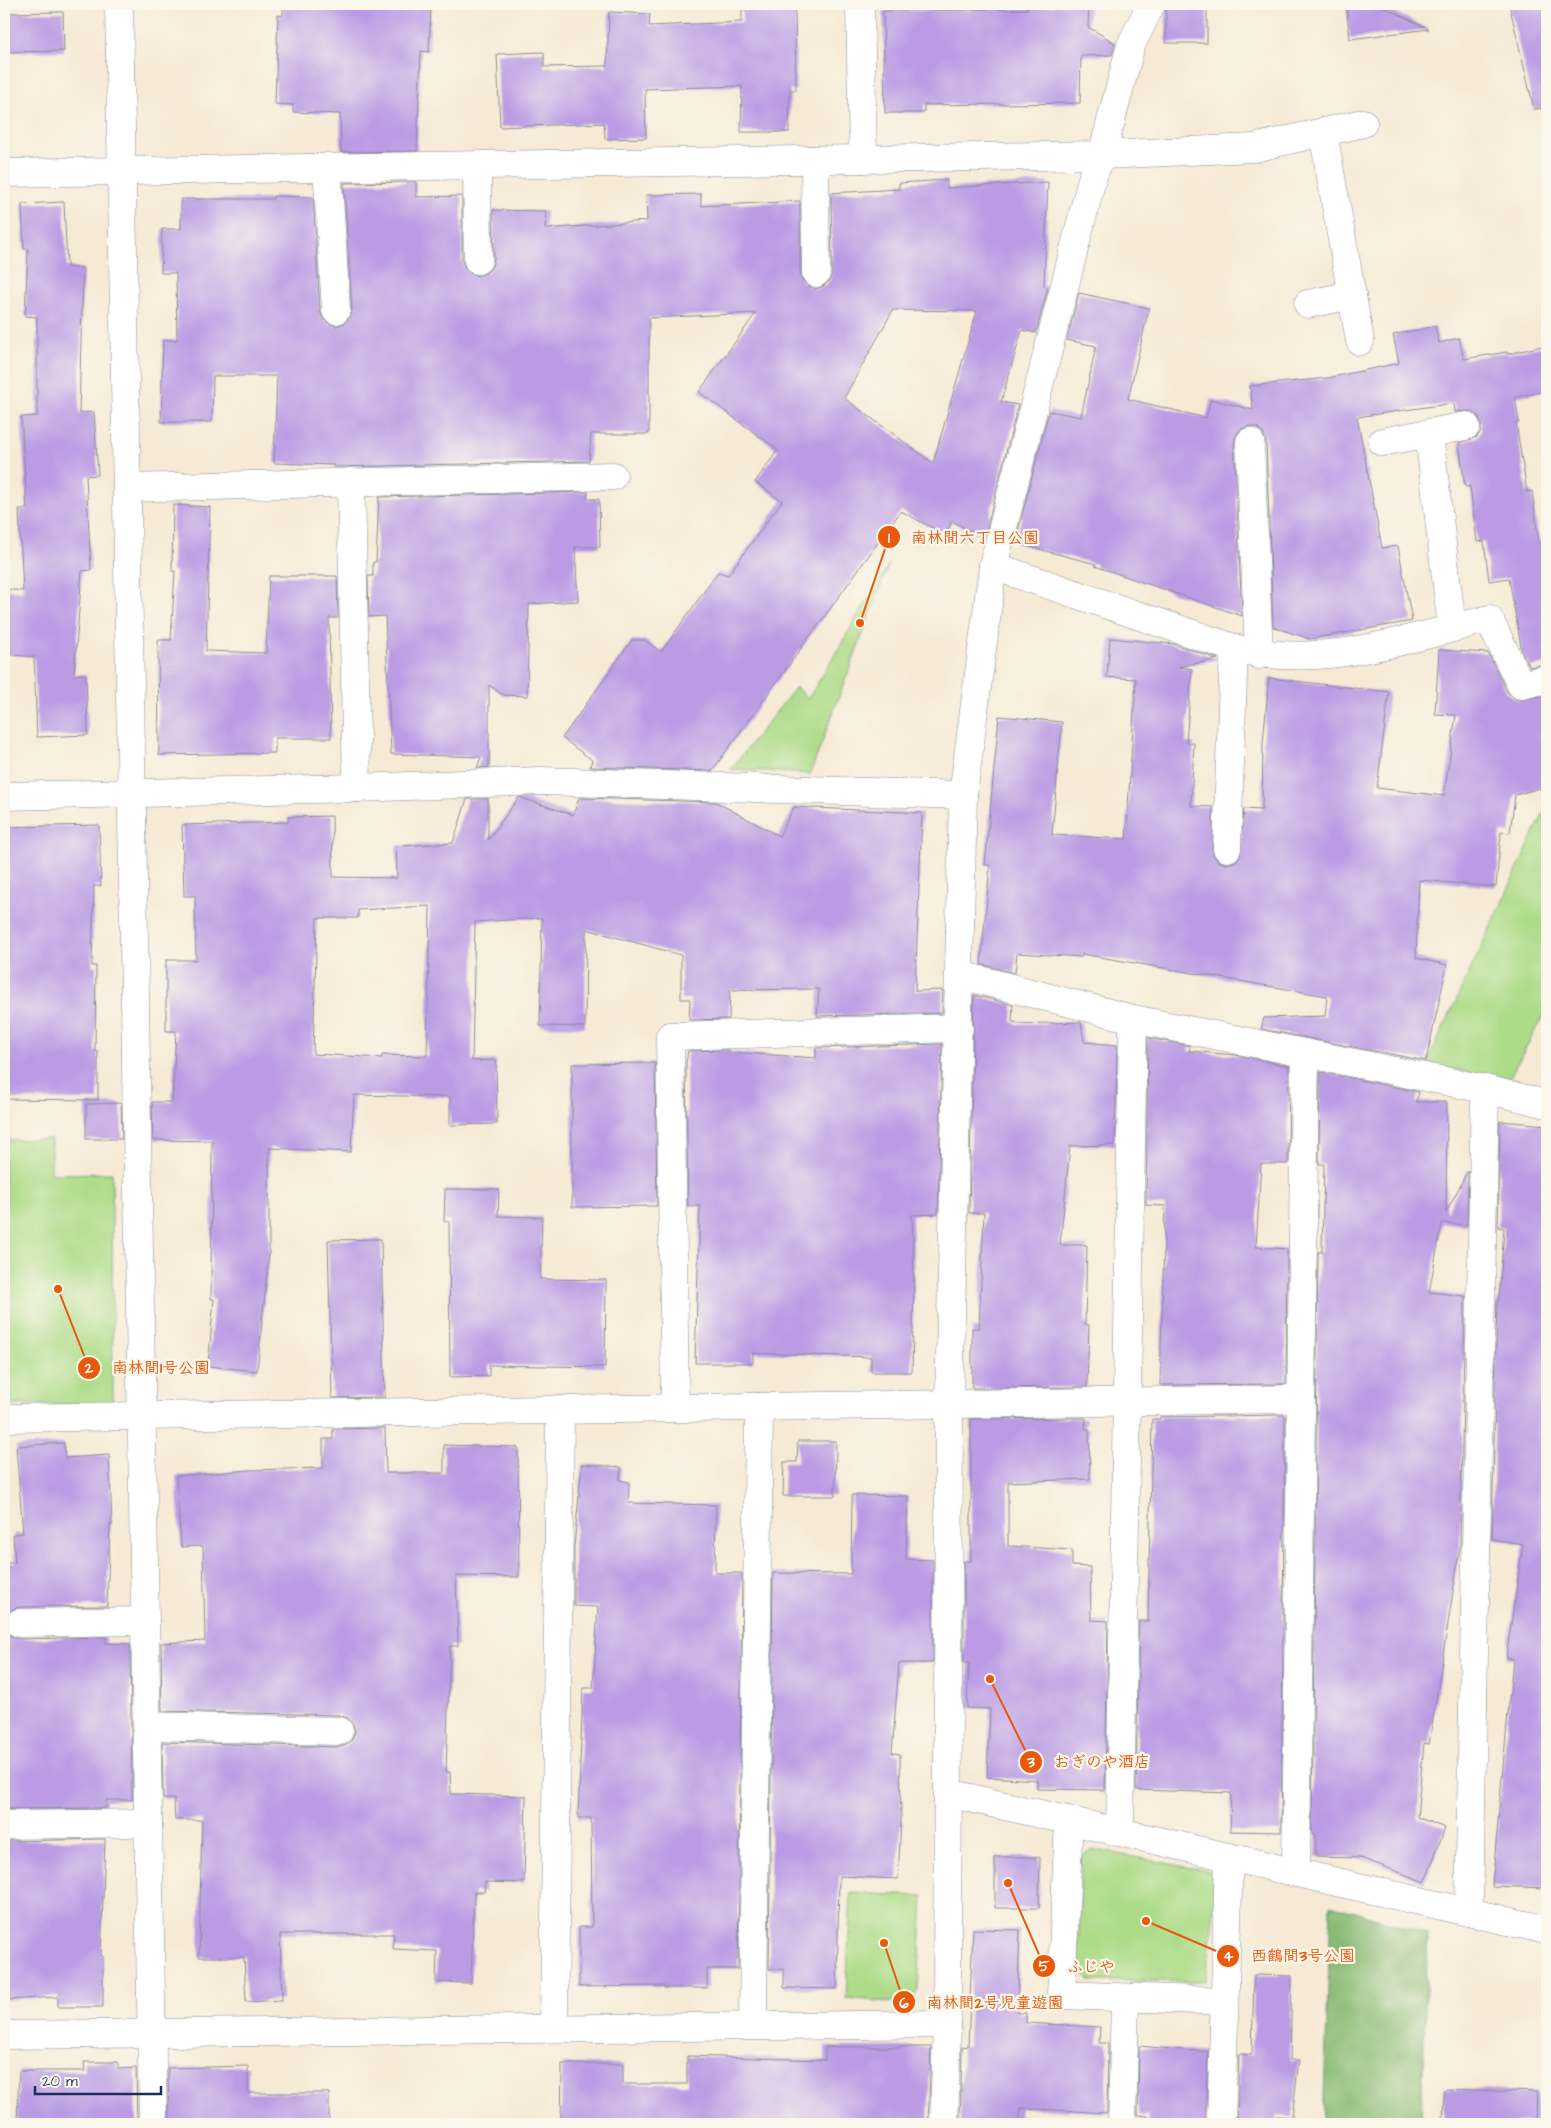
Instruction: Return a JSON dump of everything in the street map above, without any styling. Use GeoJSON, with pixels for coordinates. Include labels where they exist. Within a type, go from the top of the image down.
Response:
{"type":"FeatureCollection","features":[{"type":"Feature","properties":{"kind":"street"},"geometry":{"type":"LineString","coordinates":[[119,4],[153,2124]]}},
{"type":"Feature","properties":{"kind":"street"},"geometry":{"type":"LineString","coordinates":[[860,4],[863,158]]}},
{"type":"Feature","properties":{"kind":"street"},"geometry":{"type":"LineString","coordinates":[[944,2124],[947,2024],[949,1404],[963,795],[993,566],[1093,175],[1102,155],[1131,45],[1151,4]]}},
{"type":"Feature","properties":{"kind":"street"},"geometry":{"type":"LineString","coordinates":[[4,173],[1102,155],[1254,148],[1362,123]]}},
{"type":"Feature","properties":{"kind":"street"},"geometry":{"type":"LineString","coordinates":[[1323,132],[1360,341]]}},
{"type":"Feature","properties":{"kind":"street"},"geometry":{"type":"LineString","coordinates":[[815,160],[816,273]]}},
{"type":"Feature","properties":{"kind":"street"},"geometry":{"type":"LineString","coordinates":[[477,165],[478,260]]}},
{"type":"Feature","properties":{"kind":"street"},"geometry":{"type":"LineString","coordinates":[[327,167],[336,310]]}},
{"type":"Feature","properties":{"kind":"street"},"geometry":{"type":"LineString","coordinates":[[1308,304],[1352,295]]}},
{"type":"Feature","properties":{"kind":"street"},"geometry":{"type":"LineString","coordinates":[[1382,442],[1466,426]]}},
{"type":"Feature","properties":{"kind":"street"},"geometry":{"type":"LineString","coordinates":[[1429,434],[1452,628]]}},
{"type":"Feature","properties":{"kind":"street"},"geometry":{"type":"LineString","coordinates":[[1227,848],[1247,652],[1250,442]]}},
{"type":"Feature","properties":{"kind":"street"},"geometry":{"type":"LineString","coordinates":[[126,488],[613,476]]}},
{"type":"Feature","properties":{"kind":"street"},"geometry":{"type":"LineString","coordinates":[[351,482],[357,788]]}},
{"type":"Feature","properties":{"kind":"street"},"geometry":{"type":"LineString","coordinates":[[993,566],[1247,652],[1338,654],[1489,619],[1521,685],[1547,679]]}},
{"type":"Feature","properties":{"kind":"street"},"geometry":{"type":"LineString","coordinates":[[4,796],[357,788],[540,781],[963,795]]}},
{"type":"Feature","properties":{"kind":"street"},"geometry":{"type":"LineString","coordinates":[[960,975],[1134,1019],[1485,1088],[1547,1104]]}},
{"type":"Feature","properties":{"kind":"street"},"geometry":{"type":"LineString","coordinates":[[1120,1832],[1134,1019]]}},
{"type":"Feature","properties":{"kind":"street"},"geometry":{"type":"LineString","coordinates":[[675,1408],[670,1036],[959,1028]]}},
{"type":"Feature","properties":{"kind":"street"},"geometry":{"type":"LineString","coordinates":[[1296,1873],[1305,1053]]}},
{"type":"Feature","properties":{"kind":"street"},"geometry":{"type":"LineString","coordinates":[[1469,1912],[1485,1088]]}},
{"type":"Feature","properties":{"kind":"street"},"geometry":{"type":"LineString","coordinates":[[4,1418],[1301,1399]]}},
{"type":"Feature","properties":{"kind":"street"},"geometry":{"type":"LineString","coordinates":[[753,2026],[759,1407]]}},
{"type":"Feature","properties":{"kind":"street"},"geometry":{"type":"LineString","coordinates":[[554,2028],[560,1410]]}},
{"type":"Feature","properties":{"kind":"street"},"geometry":{"type":"LineString","coordinates":[[19,1623],[145,1621]]}},
{"type":"Feature","properties":{"kind":"street"},"geometry":{"type":"LineString","coordinates":[[147,1726],[339,1731]]}},
{"type":"Feature","properties":{"kind":"street"},"geometry":{"type":"LineString","coordinates":[[948,1793],[1547,1930]]}},
{"type":"Feature","properties":{"kind":"street"},"geometry":{"type":"LineString","coordinates":[[1069,1820],[1061,1995],[1225,2001]]}},
{"type":"Feature","properties":{"kind":"street"},"geometry":{"type":"LineString","coordinates":[[4,1825],[148,1823]]}},
{"type":"Feature","properties":{"kind":"street"},"geometry":{"type":"LineString","coordinates":[[1221,2124],[1229,1857]]}},
{"type":"Feature","properties":{"kind":"street"},"geometry":{"type":"LineString","coordinates":[[1122,2124],[1125,1998]]}},
{"type":"Feature","properties":{"kind":"street"},"geometry":{"type":"LineString","coordinates":[[4,2035],[947,2024]]}},
{"type":"Feature","properties":{"kind":"green space"},"geometry":{"type":"Polygon","coordinates":[[[889,564],[810,774],[731,769],[796,687],[808,699],[889,564]]]}},
{"type":"Feature","properties":{"kind":"green space"},"geometry":{"type":"Polygon","coordinates":[[[1546,808],[1547,1009],[1507,1082],[1427,1063],[1546,808]]]}},
{"type":"Feature","properties":{"kind":"green space"},"geometry":{"type":"Polygon","coordinates":[[[51,1139],[51,1174],[112,1173],[113,1404],[4,1405],[4,1140],[51,1139]]]}},
{"type":"Feature","properties":{"kind":"green space"},"geometry":{"type":"Polygon","coordinates":[[[1092,1849],[1218,1873],[1206,1981],[1090,1981],[1078,1969],[1081,1857],[1092,1849]]]}},
{"type":"Feature","properties":{"kind":"green space"},"geometry":{"type":"Polygon","coordinates":[[[851,1893],[923,1896],[918,1990],[910,2004],[846,1998],[851,1893]]]}},
{"type":"Feature","properties":{"kind":"green space"},"geometry":{"type":"Polygon","coordinates":[[[1331,1905],[1428,1934],[1421,2124],[1323,2124],[1331,1905]]]}},
{"type":"Feature","properties":{"kind":"building"},"geometry":{"type":"Polygon","coordinates":[[[283,4],[431,4],[429,52],[421,51],[417,151],[341,152],[340,114],[293,112],[293,105],[275,104],[278,15],[283,16],[283,4]]]}},
{"type":"Feature","properties":{"kind":"building"},"geometry":{"type":"Polygon","coordinates":[[[742,4],[795,4],[796,90],[790,90],[789,132],[741,132],[742,86],[645,89],[646,138],[605,139],[604,123],[500,127],[497,54],[544,52],[544,67],[607,66],[609,12],[650,14],[649,26],[742,22],[742,4]]]}},
{"type":"Feature","properties":{"kind":"building"},"geometry":{"type":"Polygon","coordinates":[[[1055,4],[1089,4],[1088,27],[1115,43],[1112,55],[1081,56],[1080,103],[924,105],[924,113],[885,113],[883,11],[1027,9],[1027,6],[1055,6],[1055,4]]]}},
{"type":"Feature","properties":{"kind":"building"},"geometry":{"type":"Polygon","coordinates":[[[1166,4],[1207,4],[1207,43],[1166,43],[1166,4]]]}},
{"type":"Feature","properties":{"kind":"building"},"geometry":{"type":"Polygon","coordinates":[[[1346,4],[1378,4],[1429,29],[1350,39],[1346,4]]]}},
{"type":"Feature","properties":{"kind":"building"},"geometry":{"type":"Polygon","coordinates":[[[1509,4],[1547,4],[1547,108],[1534,109],[1509,4]]]}},
{"type":"Feature","properties":{"kind":"building"},"geometry":{"type":"Polygon","coordinates":[[[63,12],[64,51],[5,52],[5,13],[63,12]]]}},
{"type":"Feature","properties":{"kind":"building"},"geometry":{"type":"Polygon","coordinates":[[[947,180],[947,188],[1048,182],[1044,286],[1048,287],[1036,333],[1022,330],[1001,402],[1018,405],[985,535],[968,530],[952,521],[945,535],[901,511],[712,771],[590,767],[592,760],[562,738],[632,640],[645,640],[661,652],[718,572],[728,575],[782,501],[755,482],[778,450],[699,392],[756,313],[649,318],[649,434],[591,434],[589,461],[334,467],[334,465],[274,463],[277,376],[213,376],[212,422],[161,422],[163,340],[177,340],[176,273],[161,273],[162,229],[181,229],[181,199],[273,199],[273,196],[313,197],[320,311],[323,319],[329,324],[336,326],[345,323],[352,309],[344,183],[416,182],[416,197],[462,196],[462,261],[470,273],[478,276],[486,273],[491,268],[494,260],[493,210],[546,211],[545,229],[647,221],[646,195],[701,194],[701,206],[800,201],[800,274],[802,280],[808,286],[816,289],[824,286],[830,280],[832,273],[831,193],[899,189],[899,183],[947,180]],[[893,310],[844,398],[933,463],[977,311],[893,310]]]}},
{"type":"Feature","properties":{"kind":"building"},"geometry":{"type":"Polygon","coordinates":[[[64,202],[67,267],[83,268],[79,413],[94,412],[98,475],[86,476],[91,570],[82,571],[74,675],[86,674],[88,735],[37,737],[34,657],[4,654],[4,589],[23,591],[19,509],[27,509],[21,417],[37,416],[37,317],[25,316],[28,249],[24,249],[22,204],[64,202]]]}},
{"type":"Feature","properties":{"kind":"building"},"geometry":{"type":"Polygon","coordinates":[[[1079,293],[1149,308],[1128,399],[1206,418],[1211,399],[1253,410],[1250,386],[1328,378],[1399,363],[1393,335],[1435,326],[1439,343],[1459,338],[1464,359],[1507,352],[1508,354],[1547,345],[1547,391],[1515,397],[1519,422],[1516,423],[1527,492],[1532,491],[1539,543],[1547,541],[1547,664],[1530,667],[1522,652],[1509,578],[1489,581],[1484,541],[1477,542],[1470,486],[1465,487],[1459,443],[1477,437],[1481,431],[1481,423],[1478,416],[1472,411],[1455,412],[1454,403],[1357,417],[1382,548],[1398,546],[1412,621],[1310,639],[1273,627],[1266,441],[1263,433],[1258,428],[1250,426],[1241,429],[1236,435],[1234,443],[1242,616],[1095,566],[1096,564],[1015,543],[1049,411],[1081,417],[1096,346],[1067,340],[1079,293]]]}},
{"type":"Feature","properties":{"kind":"building"},"geometry":{"type":"Polygon","coordinates":[[[588,492],[587,499],[599,499],[600,547],[575,547],[578,601],[529,604],[527,696],[503,695],[489,685],[489,767],[477,768],[481,757],[391,754],[385,616],[369,617],[368,576],[373,576],[373,562],[376,562],[379,497],[588,492]]]}},
{"type":"Feature","properties":{"kind":"building"},"geometry":{"type":"Polygon","coordinates":[[[173,505],[210,507],[206,651],[266,653],[269,576],[337,576],[338,618],[329,618],[331,738],[275,738],[275,753],[159,755],[158,640],[171,640],[175,571],[172,571],[173,505]]]}},
{"type":"Feature","properties":{"kind":"building"},"geometry":{"type":"Polygon","coordinates":[[[1110,638],[1174,644],[1218,659],[1178,667],[1192,669],[1186,743],[1194,743],[1191,806],[1213,807],[1213,855],[1218,861],[1226,864],[1235,862],[1240,856],[1244,809],[1262,810],[1263,743],[1269,678],[1389,692],[1377,788],[1444,796],[1456,715],[1435,714],[1439,650],[1488,653],[1507,692],[1517,700],[1547,695],[1547,786],[1515,795],[1510,833],[1501,832],[1496,887],[1419,880],[1416,958],[1447,965],[1426,1061],[1261,1029],[1264,1018],[1325,1016],[1327,996],[1082,954],[1082,957],[1017,953],[1015,973],[981,964],[990,865],[985,865],[999,716],[1062,722],[1052,835],[1126,839],[1136,679],[1107,677],[1110,638]]]}},
{"type":"Feature","properties":{"kind":"building"},"geometry":{"type":"Polygon","coordinates":[[[519,797],[573,815],[579,798],[716,802],[779,836],[794,807],[922,813],[915,991],[943,990],[942,1013],[817,1016],[819,989],[730,990],[729,1019],[689,1020],[690,999],[681,999],[681,955],[586,929],[585,1027],[540,1026],[542,918],[475,922],[472,1061],[496,1060],[497,1124],[450,1125],[450,1097],[354,1095],[351,1152],[269,1148],[269,1254],[257,1371],[208,1366],[214,1299],[211,1299],[212,1141],[153,1140],[152,1102],[172,1102],[176,1031],[166,1031],[166,960],[196,960],[195,896],[184,896],[182,825],[288,822],[288,817],[332,816],[333,877],[397,878],[396,846],[453,843],[467,799],[488,799],[488,840],[519,797]],[[430,906],[358,910],[358,918],[317,918],[313,1054],[382,1058],[382,1055],[427,1056],[430,906]]]}},
{"type":"Feature","properties":{"kind":"building"},"geometry":{"type":"Polygon","coordinates":[[[99,825],[101,886],[94,886],[92,966],[96,966],[95,1051],[98,1051],[98,1100],[4,1099],[4,827],[99,825]]]}},
{"type":"Feature","properties":{"kind":"building"},"geometry":{"type":"Polygon","coordinates":[[[974,995],[1013,1005],[1012,1022],[1016,1022],[1016,1024],[1081,1022],[1084,1042],[1117,1045],[1115,1145],[1070,1146],[1060,1245],[1087,1245],[1085,1324],[1089,1325],[1087,1387],[972,1388],[972,1328],[979,1328],[984,1213],[969,1213],[974,995]]]}},
{"type":"Feature","properties":{"kind":"building"},"geometry":{"type":"Polygon","coordinates":[[[1148,1038],[1190,1046],[1189,1051],[1235,1055],[1289,1066],[1288,1164],[1261,1164],[1256,1247],[1287,1249],[1286,1384],[1160,1385],[1165,1206],[1146,1205],[1148,1038]]]}},
{"type":"Feature","properties":{"kind":"building"},"geometry":{"type":"Polygon","coordinates":[[[942,1044],[938,1214],[912,1215],[914,1279],[912,1372],[871,1372],[871,1357],[753,1353],[753,1363],[695,1363],[700,1206],[688,1206],[686,1063],[688,1051],[729,1050],[729,1052],[816,1058],[816,1048],[942,1044]]]}},
{"type":"Feature","properties":{"kind":"building"},"geometry":{"type":"Polygon","coordinates":[[[655,1063],[657,1206],[572,1207],[572,1064],[655,1063]]]}},
{"type":"Feature","properties":{"kind":"building"},"geometry":{"type":"Polygon","coordinates":[[[1320,1072],[1419,1092],[1416,1102],[1447,1102],[1446,1213],[1468,1170],[1467,1225],[1442,1223],[1429,1292],[1465,1296],[1460,1547],[1429,1744],[1424,1743],[1417,1817],[1445,1828],[1425,1882],[1361,1858],[1316,1857],[1316,1834],[1312,1833],[1318,1252],[1322,1252],[1324,1164],[1319,1164],[1320,1072]]]}},
{"type":"Feature","properties":{"kind":"building"},"geometry":{"type":"Polygon","coordinates":[[[121,1103],[122,1139],[86,1139],[86,1104],[121,1103]]]}},
{"type":"Feature","properties":{"kind":"building"},"geometry":{"type":"Polygon","coordinates":[[[1500,1121],[1547,1125],[1547,1888],[1492,1886],[1513,1659],[1506,1658],[1523,1544],[1492,1539],[1497,1300],[1499,1300],[1504,1228],[1498,1227],[1500,1121]]]}},
{"type":"Feature","properties":{"kind":"building"},"geometry":{"type":"Polygon","coordinates":[[[445,1189],[499,1189],[498,1216],[542,1217],[540,1279],[606,1280],[605,1367],[489,1365],[489,1376],[450,1377],[449,1221],[444,1221],[445,1189]]]}},
{"type":"Feature","properties":{"kind":"building"},"geometry":{"type":"Polygon","coordinates":[[[381,1239],[385,1397],[332,1398],[328,1240],[381,1239]]]}},
{"type":"Feature","properties":{"kind":"building"},"geometry":{"type":"Polygon","coordinates":[[[1285,1415],[1281,1832],[1230,1831],[1231,1793],[1136,1790],[1139,1621],[1148,1621],[1152,1419],[1160,1419],[1160,1417],[1285,1415]]]}},
{"type":"Feature","properties":{"kind":"building"},"geometry":{"type":"Polygon","coordinates":[[[1086,1418],[1085,1429],[1089,1429],[1090,1479],[1008,1482],[1008,1546],[1072,1550],[1072,1566],[1090,1567],[1091,1620],[1108,1621],[1105,1790],[1037,1789],[1037,1780],[987,1777],[990,1709],[967,1708],[969,1663],[964,1663],[964,1561],[971,1561],[971,1419],[1086,1418]]]}},
{"type":"Feature","properties":{"kind":"building"},"geometry":{"type":"Polygon","coordinates":[[[385,1428],[386,1473],[444,1473],[444,1445],[518,1447],[519,1577],[456,1576],[458,1646],[450,1646],[446,1772],[450,1772],[451,1794],[526,1796],[524,1883],[485,1882],[484,1892],[474,1892],[471,1983],[436,1982],[437,1951],[393,1949],[394,1934],[280,1934],[282,2000],[246,2002],[244,1957],[199,1957],[202,1820],[175,1820],[174,1799],[163,1799],[162,1742],[339,1747],[346,1745],[352,1740],[355,1731],[353,1724],[348,1718],[339,1715],[162,1711],[161,1643],[205,1641],[203,1546],[181,1547],[176,1476],[250,1470],[323,1468],[323,1439],[333,1439],[333,1429],[385,1428]]]}},
{"type":"Feature","properties":{"kind":"building"},"geometry":{"type":"Polygon","coordinates":[[[798,1441],[836,1441],[835,1496],[783,1496],[784,1462],[797,1462],[798,1441]]]}},
{"type":"Feature","properties":{"kind":"building"},"geometry":{"type":"Polygon","coordinates":[[[64,1443],[65,1458],[109,1455],[112,1525],[110,1525],[107,1606],[19,1607],[11,1610],[4,1622],[4,1563],[15,1563],[13,1534],[23,1533],[16,1446],[64,1443]]]}},
{"type":"Feature","properties":{"kind":"building"},"geometry":{"type":"Polygon","coordinates":[[[582,1464],[621,1467],[620,1480],[629,1482],[628,1503],[716,1505],[715,1573],[742,1573],[738,1969],[707,1969],[707,1988],[664,1988],[664,1986],[579,1987],[579,1927],[592,1927],[591,1818],[578,1818],[583,1688],[593,1688],[598,1607],[574,1606],[574,1547],[582,1464]]]}},
{"type":"Feature","properties":{"kind":"building"},"geometry":{"type":"Polygon","coordinates":[[[852,1495],[908,1496],[906,1559],[933,1560],[933,1663],[899,1663],[892,1753],[900,1754],[901,1820],[898,1879],[839,1876],[837,1989],[784,1988],[784,1969],[769,1969],[773,1573],[851,1574],[852,1495]]]}},
{"type":"Feature","properties":{"kind":"building"},"geometry":{"type":"Polygon","coordinates":[[[4,1625],[11,1636],[19,1639],[106,1637],[106,1643],[130,1644],[132,1800],[106,1800],[106,1808],[6,1809],[8,1714],[4,1714],[4,1625]]]}},
{"type":"Feature","properties":{"kind":"building"},"geometry":{"type":"Polygon","coordinates":[[[105,1839],[101,1956],[103,1956],[103,2007],[58,2007],[58,1997],[4,2000],[6,1841],[105,1839]]]}},
{"type":"Feature","properties":{"kind":"building"},"geometry":{"type":"Polygon","coordinates":[[[995,1857],[1040,1857],[1039,1908],[995,1908],[995,1857]]]}},
{"type":"Feature","properties":{"kind":"building"},"geometry":{"type":"Polygon","coordinates":[[[973,1929],[1020,1930],[1017,2013],[1026,2013],[1026,2023],[1100,2027],[1099,2043],[1108,2043],[1107,2113],[1021,2108],[1019,2124],[960,2124],[962,2047],[968,2046],[973,1929]]]}},
{"type":"Feature","properties":{"kind":"building"},"geometry":{"type":"Polygon","coordinates":[[[1254,1975],[1292,1976],[1290,2060],[1299,2060],[1292,2117],[1277,2116],[1278,2124],[1237,2124],[1239,2054],[1252,2055],[1254,1975]]]}},
{"type":"Feature","properties":{"kind":"building"},"geometry":{"type":"Polygon","coordinates":[[[1139,2046],[1208,2052],[1205,2124],[1147,2124],[1148,2116],[1138,2115],[1139,2046]]]}},
{"type":"Feature","properties":{"kind":"building"},"geometry":{"type":"Polygon","coordinates":[[[825,2047],[931,2047],[928,2124],[561,2124],[562,2064],[623,2064],[623,2084],[687,2084],[687,2056],[825,2060],[825,2047]]]}},
{"type":"Feature","properties":{"kind":"building"},"geometry":{"type":"Polygon","coordinates":[[[84,2062],[118,2062],[118,2069],[136,2068],[137,2124],[17,2124],[19,2071],[85,2071],[84,2062]]]}},
{"type":"Feature","properties":{"kind":"building"},"geometry":{"type":"Polygon","coordinates":[[[248,2066],[248,2093],[329,2093],[329,2124],[169,2124],[168,2068],[248,2066]]]}},
{"type":"Feature","properties":{"kind":"building"},"geometry":{"type":"Polygon","coordinates":[[[1444,2089],[1537,2092],[1536,2124],[1443,2124],[1444,2089]]]}},
{"type":"Feature","properties":{"kind":"place","name":"南林間六丁目公園"},"geometry":{"type":"Point","coordinates":[860,623]}},
{"type":"Feature","properties":{"kind":"place","name":"南林間1号公園"},"geometry":{"type":"Point","coordinates":[58,1289]}},
{"type":"Feature","properties":{"kind":"place","name":"おぎのや酒店"},"geometry":{"type":"Point","coordinates":[990,1679]}},
{"type":"Feature","properties":{"kind":"place","name":"ふじや"},"geometry":{"type":"Point","coordinates":[1008,1883]}},
{"type":"Feature","properties":{"kind":"place","name":"西鶴間3号公園"},"geometry":{"type":"Point","coordinates":[1146,1921]}},
{"type":"Feature","properties":{"kind":"place","name":"南林間2号児童遊園"},"geometry":{"type":"Point","coordinates":[884,1943]}}]}
